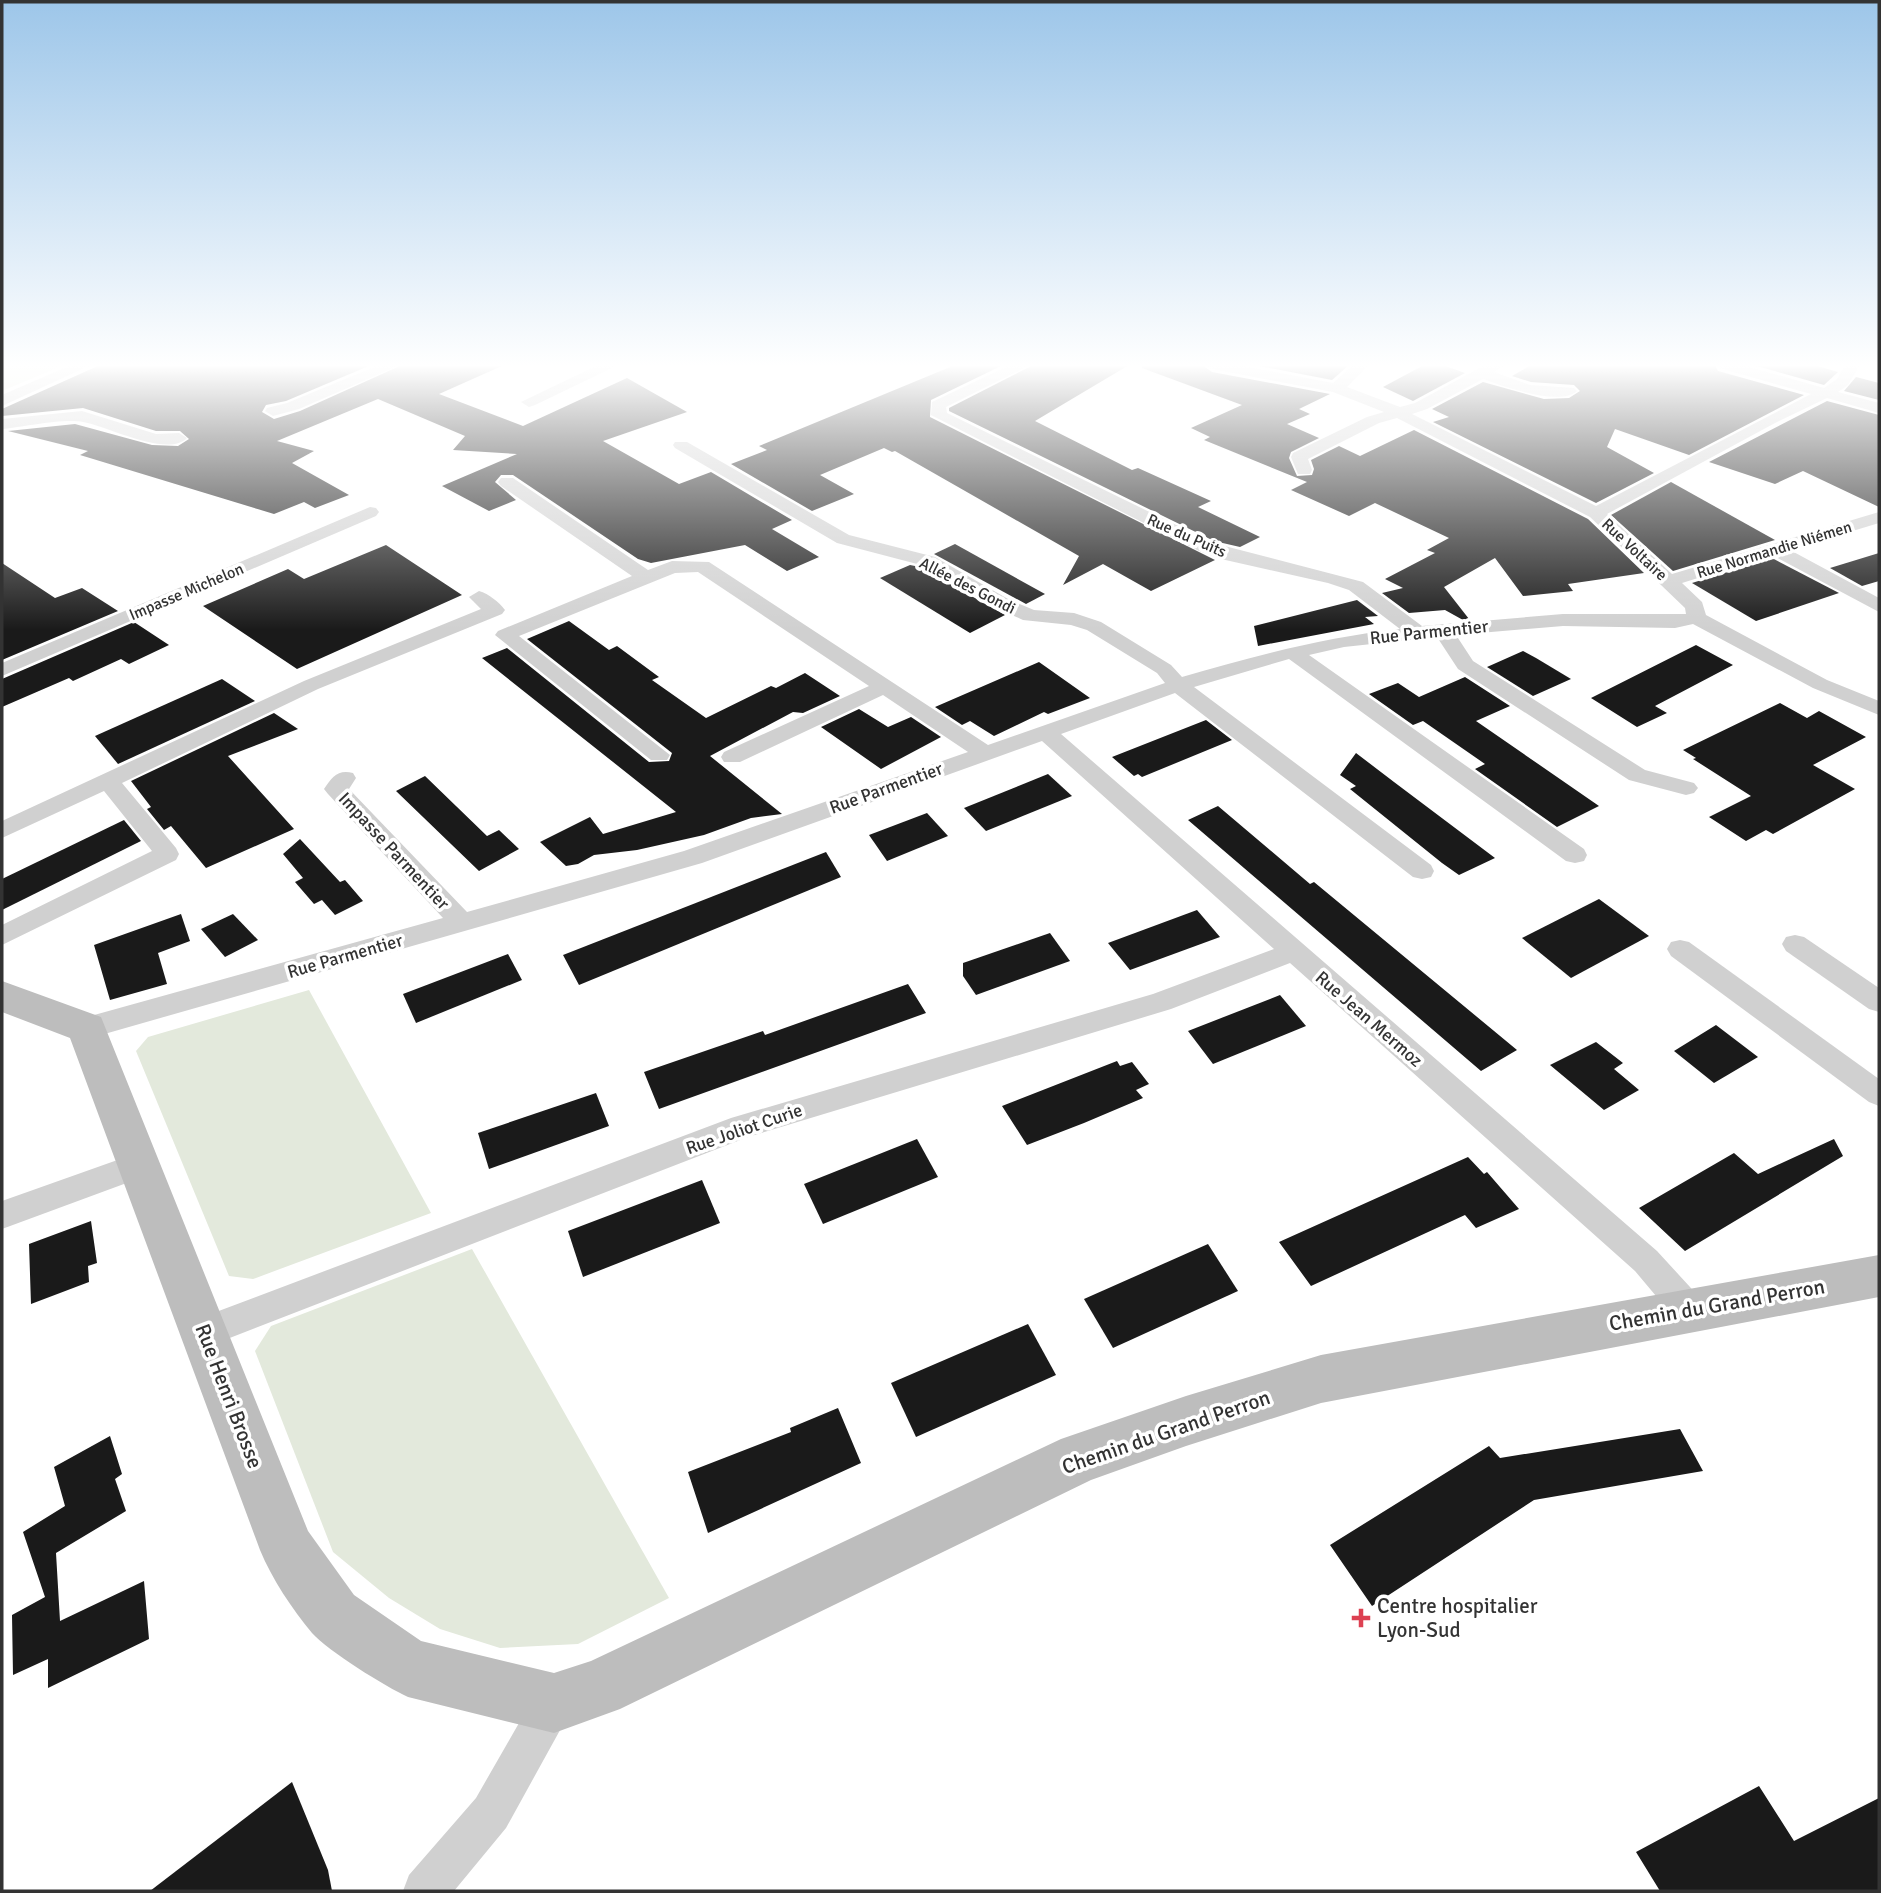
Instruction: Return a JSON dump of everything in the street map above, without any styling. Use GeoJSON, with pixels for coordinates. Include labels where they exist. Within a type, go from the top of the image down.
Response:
{"type":"FeatureCollection","features":[{"type":"Feature","properties":{"kind":"street","name":"Allée des Gondi"},"geometry":{"type":"LineString","coordinates":[[695,453],[843,539],[928,561],[1001,603],[1030,616],[1074,619],[1094,626],[1164,669],[1178,685],[1422,872]]}},
{"type":"Feature","properties":{"kind":"street","name":"Rue du Puits"},"geometry":{"type":"LineString","coordinates":[[1017,453],[1206,547],[1228,555],[1333,578],[1356,586],[1417,632]]}},
{"type":"Feature","properties":{"kind":"street"},"geometry":{"type":"LineString","coordinates":[[1304,470],[1299,457],[1306,453]]}},
{"type":"Feature","properties":{"kind":"street","name":"Rue Voltaire"},"geometry":{"type":"LineString","coordinates":[[1478,453],[1596,513],[1695,606],[1696,618],[1820,684],[1879,709]]}},
{"type":"Feature","properties":{"kind":"street"},"geometry":{"type":"LineString","coordinates":[[1596,513],[1707,453]]}},
{"type":"Feature","properties":{"kind":"street"},"geometry":{"type":"LineString","coordinates":[[507,482],[646,577]]}},
{"type":"Feature","properties":{"kind":"street","name":"Impasse Michelon"},"geometry":{"type":"LineString","coordinates":[[2,670],[370,512]]}},
{"type":"Feature","properties":{"kind":"street","name":"Rue Normandie Niémen"},"geometry":{"type":"LineString","coordinates":[[1668,581],[1879,517]]}},
{"type":"Feature","properties":{"kind":"street"},"geometry":{"type":"LineString","coordinates":[[1774,549],[1879,606]]}},
{"type":"Feature","properties":{"kind":"street"},"geometry":{"type":"LineString","coordinates":[[659,755],[505,635],[646,577],[672,568],[702,566],[985,753]]}},
{"type":"Feature","properties":{"kind":"street"},"geometry":{"type":"LineString","coordinates":[[2,830],[311,685],[495,610],[478,597]]}},
{"type":"Feature","properties":{"kind":"street","name":"Rue Parmentier"},"geometry":{"type":"LineString","coordinates":[[87,1028],[693,857],[1178,685],[1292,652],[1345,641],[1417,632],[1563,621],[1675,622],[1696,618]]}},
{"type":"Feature","properties":{"kind":"street"},"geometry":{"type":"LineString","coordinates":[[1443,630],[1465,665],[1637,775],[1686,788]]}},
{"type":"Feature","properties":{"kind":"street"},"geometry":{"type":"LineString","coordinates":[[1292,652],[1575,855]]}},
{"type":"Feature","properties":{"kind":"street"},"geometry":{"type":"LineString","coordinates":[[732,757],[885,687]]}},
{"type":"Feature","properties":{"kind":"street","name":"Rue Jean Mermoz"},"geometry":{"type":"LineString","coordinates":[[1045,732],[1646,1261],[1689,1310]]}},
{"type":"Feature","properties":{"kind":"street","name":"Impasse Parmentier"},"geometry":{"type":"LineString","coordinates":[[345,778],[336,789],[462,923]]}},
{"type":"Feature","properties":{"kind":"street"},"geometry":{"type":"LineString","coordinates":[[2,936],[167,854],[108,780]]}},
{"type":"Feature","properties":{"kind":"street"},"geometry":{"type":"LineString","coordinates":[[1795,944],[1879,1002]]}},
{"type":"Feature","properties":{"kind":"street"},"geometry":{"type":"LineString","coordinates":[[1680,948],[1879,1094]]}},
{"type":"Feature","properties":{"kind":"street","name":"Rue Joliot Curie"},"geometry":{"type":"LineString","coordinates":[[204,1332],[741,1127],[1161,1002],[1293,952]]}},
{"type":"Feature","properties":{"kind":"street"},"geometry":{"type":"LineString","coordinates":[[2,996],[87,1028]]}},
{"type":"Feature","properties":{"kind":"street","name":"Rue Henri Brosse"},"geometry":{"type":"LineString","coordinates":[[87,1028],[288,1550],[334,1615],[408,1667],[554,1703]]}},
{"type":"Feature","properties":{"kind":"street"},"geometry":{"type":"LineString","coordinates":[[2,1215],[140,1165]]}},
{"type":"Feature","properties":{"kind":"street","name":"Chemin du Grand Perron"},"geometry":{"type":"LineString","coordinates":[[554,1703],[599,1688],[1080,1458],[1163,1429],[1321,1379],[1879,1276]]}},
{"type":"Feature","properties":{"kind":"street"},"geometry":{"type":"LineString","coordinates":[[425,1891],[491,1812],[554,1703]]}},
{"type":"Feature","properties":{"kind":"shaded area"},"geometry":{"type":"Polygon","coordinates":[[[309,990],[431,1213],[253,1279],[229,1276],[136,1051],[148,1037],[309,990]]]}},
{"type":"Feature","properties":{"kind":"shaded area"},"geometry":{"type":"Polygon","coordinates":[[[472,1249],[669,1598],[578,1644],[500,1648],[440,1629],[389,1598],[333,1552],[255,1351],[271,1326],[472,1249]]]}},
{"type":"Feature","properties":{"kind":"building"},"geometry":{"type":"Polygon","coordinates":[[[310,453],[292,463],[349,495],[315,508],[304,502],[274,514],[80,455],[310,453]]]}},
{"type":"Feature","properties":{"kind":"building"},"geometry":{"type":"Polygon","coordinates":[[[506,453],[625,453],[679,484],[711,472],[792,520],[772,529],[819,557],[787,571],[745,545],[651,563],[638,559],[513,475],[501,475],[495,482],[516,500],[489,511],[442,486],[517,454],[506,453]]]}},
{"type":"Feature","properties":{"kind":"building"},"geometry":{"type":"Polygon","coordinates":[[[758,453],[871,453],[820,475],[854,494],[812,511],[731,464],[758,453]]]}},
{"type":"Feature","properties":{"kind":"building"},"geometry":{"type":"Polygon","coordinates":[[[899,453],[1002,453],[1215,560],[1151,591],[1103,564],[1063,585],[1079,556],[899,453]]]}},
{"type":"Feature","properties":{"kind":"building"},"geometry":{"type":"Polygon","coordinates":[[[1035,453],[1099,453],[1132,470],[1138,468],[1211,501],[1198,507],[1260,537],[1240,547],[1214,541],[1035,453]]]}},
{"type":"Feature","properties":{"kind":"building"},"geometry":{"type":"Polygon","coordinates":[[[1237,453],[1291,453],[1289,458],[1297,476],[1312,475],[1314,469],[1311,460],[1324,453],[1354,453],[1360,456],[1366,453],[1460,453],[1588,519],[1644,573],[1568,584],[1573,591],[1523,596],[1495,558],[1444,587],[1469,619],[1463,620],[1445,610],[1409,613],[1382,593],[1403,588],[1385,579],[1435,553],[1427,550],[1449,538],[1375,503],[1349,516],[1291,490],[1307,482],[1237,453]]]}},
{"type":"Feature","properties":{"kind":"building"},"geometry":{"type":"Polygon","coordinates":[[[1496,453],[1618,453],[1654,473],[1596,503],[1496,453]]]}},
{"type":"Feature","properties":{"kind":"building"},"geometry":{"type":"Polygon","coordinates":[[[1726,453],[1879,453],[1879,507],[1803,471],[1775,484],[1709,462],[1726,453]]]}},
{"type":"Feature","properties":{"kind":"building"},"geometry":{"type":"Polygon","coordinates":[[[1671,482],[1775,540],[1673,571],[1611,515],[1671,482]]]}},
{"type":"Feature","properties":{"kind":"building"},"geometry":{"type":"Polygon","coordinates":[[[955,544],[1045,594],[1026,604],[934,554],[955,544]]]}},
{"type":"Feature","properties":{"kind":"building"},"geometry":{"type":"Polygon","coordinates":[[[386,545],[462,595],[297,669],[203,606],[288,569],[304,579],[386,545]]]}},
{"type":"Feature","properties":{"kind":"building"},"geometry":{"type":"Polygon","coordinates":[[[1879,553],[1879,581],[1862,586],[1830,568],[1879,553]]]}},
{"type":"Feature","properties":{"kind":"building"},"geometry":{"type":"Polygon","coordinates":[[[1772,558],[1839,593],[1756,621],[1692,583],[1772,558]]]}},
{"type":"Feature","properties":{"kind":"building"},"geometry":{"type":"Polygon","coordinates":[[[2,563],[55,598],[82,588],[118,611],[2,660],[2,563]]]}},
{"type":"Feature","properties":{"kind":"building"},"geometry":{"type":"Polygon","coordinates":[[[910,565],[920,567],[1005,615],[970,633],[880,578],[910,565]]]}},
{"type":"Feature","properties":{"kind":"building"},"geometry":{"type":"Polygon","coordinates":[[[1357,600],[1378,616],[1365,617],[1374,624],[1258,646],[1254,626],[1357,600]]]}},
{"type":"Feature","properties":{"kind":"building"},"geometry":{"type":"Polygon","coordinates":[[[569,621],[609,650],[617,646],[659,677],[652,680],[706,718],[771,686],[776,688],[805,673],[840,696],[803,713],[793,712],[710,756],[782,814],[751,818],[704,835],[637,850],[594,855],[578,864],[566,866],[540,842],[590,817],[603,834],[676,812],[482,658],[507,648],[649,762],[669,761],[672,753],[527,639],[569,621]]]}},
{"type":"Feature","properties":{"kind":"building"},"geometry":{"type":"Polygon","coordinates":[[[134,622],[169,645],[129,664],[121,659],[73,681],[69,678],[2,707],[2,679],[134,622]]]}},
{"type":"Feature","properties":{"kind":"building"},"geometry":{"type":"Polygon","coordinates":[[[1696,645],[1733,665],[1655,706],[1667,713],[1637,727],[1591,698],[1696,645]]]}},
{"type":"Feature","properties":{"kind":"building"},"geometry":{"type":"Polygon","coordinates":[[[1523,651],[1571,679],[1533,696],[1487,667],[1523,651]]]}},
{"type":"Feature","properties":{"kind":"building"},"geometry":{"type":"Polygon","coordinates":[[[1039,662],[1090,698],[1048,714],[1044,712],[994,736],[970,721],[962,725],[935,707],[1039,662]]]}},
{"type":"Feature","properties":{"kind":"building"},"geometry":{"type":"Polygon","coordinates":[[[1465,677],[1510,706],[1476,721],[1599,806],[1557,827],[1475,769],[1485,764],[1423,721],[1413,725],[1369,694],[1398,683],[1419,697],[1465,677]]]}},
{"type":"Feature","properties":{"kind":"building"},"geometry":{"type":"Polygon","coordinates":[[[222,679],[255,701],[118,764],[95,736],[222,679]]]}},
{"type":"Feature","properties":{"kind":"building"},"geometry":{"type":"Polygon","coordinates":[[[1780,703],[1807,718],[1819,711],[1866,737],[1813,765],[1855,789],[1773,834],[1766,830],[1746,841],[1709,817],[1751,796],[1683,750],[1780,703]]]}},
{"type":"Feature","properties":{"kind":"building"},"geometry":{"type":"Polygon","coordinates":[[[859,709],[888,727],[911,717],[941,737],[881,769],[821,727],[859,709]]]}},
{"type":"Feature","properties":{"kind":"building"},"geometry":{"type":"Polygon","coordinates":[[[274,713],[298,729],[228,756],[294,829],[206,868],[171,826],[164,830],[147,809],[151,807],[131,781],[274,713]]]}},
{"type":"Feature","properties":{"kind":"building"},"geometry":{"type":"Polygon","coordinates":[[[1206,720],[1232,740],[1142,777],[1138,774],[1134,776],[1112,757],[1206,720]]]}},
{"type":"Feature","properties":{"kind":"building"},"geometry":{"type":"Polygon","coordinates":[[[1356,753],[1495,858],[1459,875],[1442,863],[1350,789],[1356,786],[1340,775],[1356,753]]]}},
{"type":"Feature","properties":{"kind":"building"},"geometry":{"type":"Polygon","coordinates":[[[1048,774],[1072,796],[986,831],[964,808],[1048,774]]]}},
{"type":"Feature","properties":{"kind":"building"},"geometry":{"type":"Polygon","coordinates":[[[425,776],[487,836],[499,830],[519,849],[479,871],[396,791],[425,776]]]}},
{"type":"Feature","properties":{"kind":"building"},"geometry":{"type":"Polygon","coordinates":[[[1218,806],[1310,884],[1314,882],[1517,1050],[1481,1071],[1188,820],[1218,806]]]}},
{"type":"Feature","properties":{"kind":"building"},"geometry":{"type":"Polygon","coordinates":[[[927,813],[948,836],[887,861],[869,835],[927,813]]]}},
{"type":"Feature","properties":{"kind":"building"},"geometry":{"type":"Polygon","coordinates":[[[124,820],[141,841],[2,910],[2,879],[124,820]]]}},
{"type":"Feature","properties":{"kind":"building"},"geometry":{"type":"Polygon","coordinates":[[[300,839],[340,882],[345,880],[363,901],[335,915],[322,900],[314,904],[295,882],[303,878],[283,854],[300,839]]]}},
{"type":"Feature","properties":{"kind":"building"},"geometry":{"type":"Polygon","coordinates":[[[826,852],[841,877],[579,985],[563,955],[826,852]]]}},
{"type":"Feature","properties":{"kind":"building"},"geometry":{"type":"Polygon","coordinates":[[[1599,899],[1649,936],[1571,978],[1522,938],[1599,899]]]}},
{"type":"Feature","properties":{"kind":"building"},"geometry":{"type":"Polygon","coordinates":[[[1197,910],[1220,937],[1130,970],[1108,943],[1197,910]]]}},
{"type":"Feature","properties":{"kind":"building"},"geometry":{"type":"Polygon","coordinates":[[[181,914],[190,941],[158,953],[167,984],[110,1000],[94,945],[181,914]]]}},
{"type":"Feature","properties":{"kind":"building"},"geometry":{"type":"Polygon","coordinates":[[[233,914],[258,940],[225,957],[201,929],[233,914]]]}},
{"type":"Feature","properties":{"kind":"building"},"geometry":{"type":"Polygon","coordinates":[[[1050,933],[1070,961],[976,995],[963,976],[963,963],[1050,933]]]}},
{"type":"Feature","properties":{"kind":"building"},"geometry":{"type":"Polygon","coordinates":[[[508,954],[522,980],[416,1023],[403,994],[508,954]]]}},
{"type":"Feature","properties":{"kind":"building"},"geometry":{"type":"Polygon","coordinates":[[[908,984],[926,1013],[659,1109],[644,1072],[763,1031],[765,1035],[908,984]]]}},
{"type":"Feature","properties":{"kind":"building"},"geometry":{"type":"Polygon","coordinates":[[[1280,995],[1306,1026],[1213,1064],[1188,1031],[1280,995]]]}},
{"type":"Feature","properties":{"kind":"building"},"geometry":{"type":"Polygon","coordinates":[[[1716,1025],[1758,1057],[1714,1083],[1674,1051],[1716,1025]]]}},
{"type":"Feature","properties":{"kind":"building"},"geometry":{"type":"Polygon","coordinates":[[[1596,1042],[1623,1063],[1614,1069],[1639,1090],[1604,1110],[1550,1065],[1596,1042]]]}},
{"type":"Feature","properties":{"kind":"building"},"geometry":{"type":"Polygon","coordinates":[[[1117,1061],[1120,1066],[1132,1062],[1149,1084],[1136,1090],[1143,1098],[1084,1123],[1027,1145],[1002,1106],[1117,1061]]]}},
{"type":"Feature","properties":{"kind":"building"},"geometry":{"type":"Polygon","coordinates":[[[596,1093],[609,1126],[489,1169],[478,1133],[596,1093]]]}},
{"type":"Feature","properties":{"kind":"building"},"geometry":{"type":"Polygon","coordinates":[[[917,1139],[938,1177],[823,1224],[804,1184],[917,1139]]]}},
{"type":"Feature","properties":{"kind":"building"},"geometry":{"type":"Polygon","coordinates":[[[1834,1139],[1843,1156],[1685,1251],[1639,1208],[1734,1153],[1758,1174],[1834,1139]]]}},
{"type":"Feature","properties":{"kind":"building"},"geometry":{"type":"Polygon","coordinates":[[[1468,1157],[1484,1174],[1487,1172],[1519,1209],[1476,1228],[1465,1215],[1311,1286],[1279,1242],[1468,1157]]]}},
{"type":"Feature","properties":{"kind":"building"},"geometry":{"type":"Polygon","coordinates":[[[702,1180],[720,1223],[583,1277],[568,1231],[702,1180]]]}},
{"type":"Feature","properties":{"kind":"building"},"geometry":{"type":"Polygon","coordinates":[[[91,1221],[97,1263],[88,1266],[89,1282],[31,1304],[29,1244],[91,1221]]]}},
{"type":"Feature","properties":{"kind":"building"},"geometry":{"type":"Polygon","coordinates":[[[1208,1244],[1238,1291],[1113,1348],[1084,1299],[1208,1244]]]}},
{"type":"Feature","properties":{"kind":"building"},"geometry":{"type":"Polygon","coordinates":[[[1028,1324],[1056,1375],[916,1437],[891,1383],[1028,1324]]]}},
{"type":"Feature","properties":{"kind":"building"},"geometry":{"type":"Polygon","coordinates":[[[838,1408],[861,1463],[708,1533],[688,1472],[791,1432],[790,1428],[838,1408]]]}},
{"type":"Feature","properties":{"kind":"building"},"geometry":{"type":"Polygon","coordinates":[[[1680,1429],[1703,1471],[1534,1500],[1372,1606],[1330,1545],[1489,1446],[1500,1458],[1680,1429]]]}},
{"type":"Feature","properties":{"kind":"building"},"geometry":{"type":"Polygon","coordinates":[[[110,1436],[122,1474],[115,1479],[126,1511],[56,1553],[60,1621],[144,1581],[149,1639],[48,1688],[48,1659],[13,1675],[12,1615],[45,1597],[23,1532],[65,1506],[54,1467],[110,1436]]]}},
{"type":"Feature","properties":{"kind":"building"},"geometry":{"type":"Polygon","coordinates":[[[292,1782],[328,1870],[332,1891],[150,1891],[292,1782]]]}},
{"type":"Feature","properties":{"kind":"building"},"geometry":{"type":"Polygon","coordinates":[[[1759,1786],[1794,1841],[1879,1798],[1879,1891],[1660,1891],[1636,1852],[1759,1786]]]}},
{"type":"Feature","properties":{"kind":"place","name":"Centre hospitalier Lyon-Sud"},"geometry":{"type":"Point","coordinates":[1361,1618]}}]}
